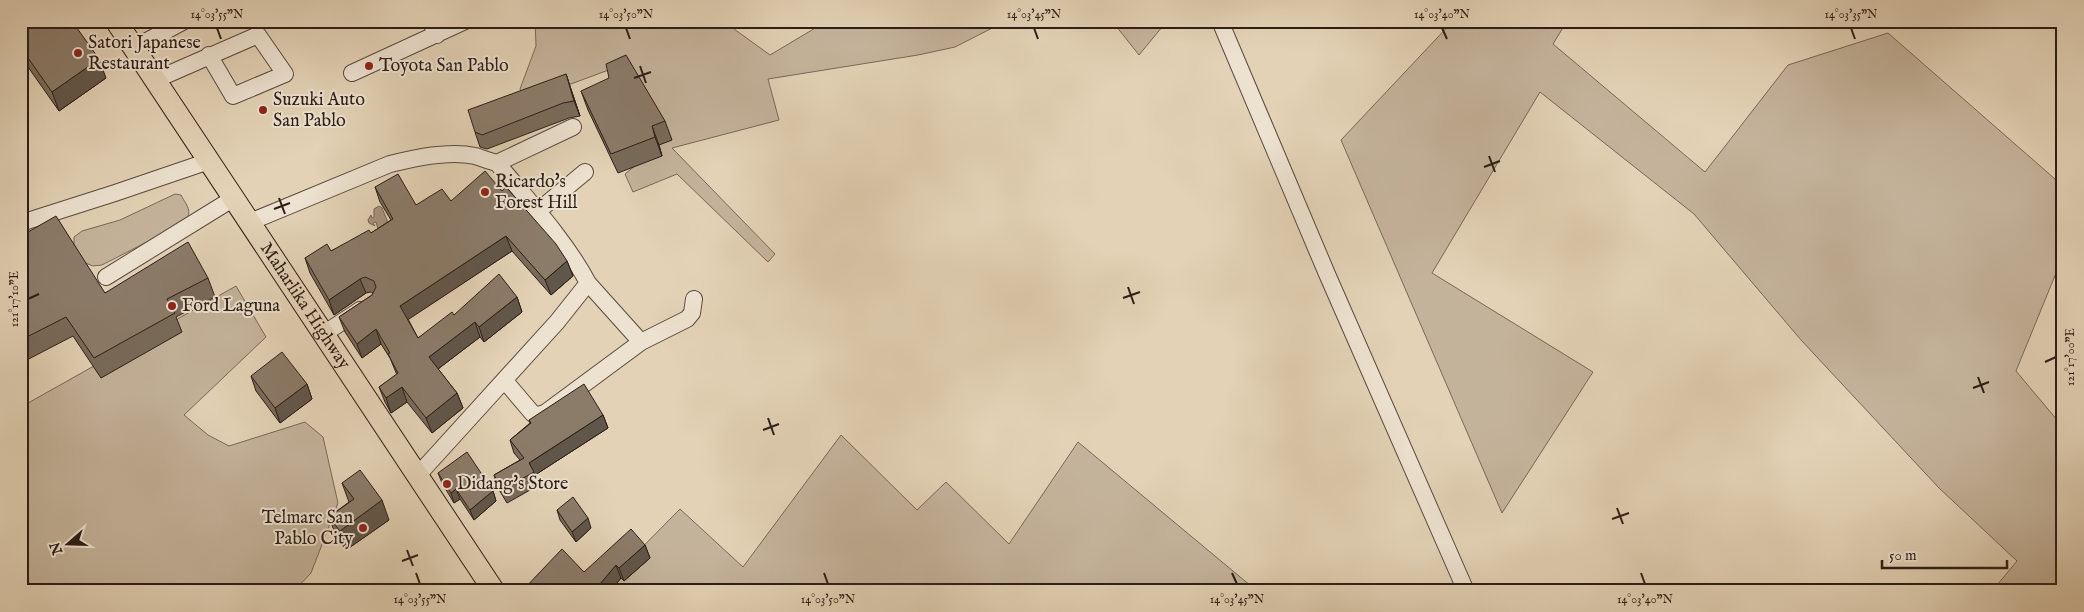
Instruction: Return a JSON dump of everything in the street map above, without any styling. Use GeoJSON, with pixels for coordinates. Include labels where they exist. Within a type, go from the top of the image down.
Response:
{"type":"FeatureCollection","features":[{"type":"Feature","properties":{"kind":"main road","name":"Maharlika Highway"},"geometry":{"type":"LineString","coordinates":[[116,21],[325,333],[494,591]]}},
{"type":"Feature","properties":{"kind":"street"},"geometry":{"type":"LineString","coordinates":[[352,73],[434,28],[465,21]]}},
{"type":"Feature","properties":{"kind":"street"},"geometry":{"type":"LineString","coordinates":[[1220,21],[1327,274],[1466,591]]}},
{"type":"Feature","properties":{"kind":"street"},"geometry":{"type":"LineString","coordinates":[[134,48],[173,23]]}},
{"type":"Feature","properties":{"kind":"street"},"geometry":{"type":"LineString","coordinates":[[155,80],[209,56]]}},
{"type":"Feature","properties":{"kind":"street"},"geometry":{"type":"LineString","coordinates":[[497,163],[573,127]]}},
{"type":"Feature","properties":{"kind":"street"},"geometry":{"type":"LineString","coordinates":[[250,222],[390,164],[414,158],[441,155],[473,155],[497,163],[538,211],[582,270],[588,283],[641,342]]}},
{"type":"Feature","properties":{"kind":"street"},"geometry":{"type":"LineString","coordinates":[[21,223],[115,194],[209,161]]}},
{"type":"Feature","properties":{"kind":"street"},"geometry":{"type":"LineString","coordinates":[[538,211],[585,172]]}},
{"type":"Feature","properties":{"kind":"street"},"geometry":{"type":"LineString","coordinates":[[106,277],[234,198]]}},
{"type":"Feature","properties":{"kind":"street"},"geometry":{"type":"LineString","coordinates":[[418,475],[505,381],[557,322],[588,283]]}},
{"type":"Feature","properties":{"kind":"street"},"geometry":{"type":"LineString","coordinates":[[505,381],[533,414],[538,416],[545,413],[641,342],[687,319],[692,313],[694,299]]}},
{"type":"Feature","properties":{"kind":"street"},"geometry":{"type":"LineString","coordinates":[[325,333],[371,302]]}},
{"type":"Feature","properties":{"kind":"shaded area"},"geometry":{"type":"Polygon","coordinates":[[[535,21],[723,21],[770,55],[827,21],[1006,21],[955,47],[918,55],[768,79],[779,120],[672,148],[775,254],[768,262],[677,174],[633,192],[625,174],[647,156],[614,68],[525,101],[520,89],[536,46],[535,21]]]}},
{"type":"Feature","properties":{"kind":"shaded area"},"geometry":{"type":"Polygon","coordinates":[[[1112,21],[1167,21],[1139,55],[1112,21]]]}},
{"type":"Feature","properties":{"kind":"shaded area"},"geometry":{"type":"Polygon","coordinates":[[[1453,21],[1567,21],[1553,44],[1705,172],[1788,65],[1888,33],[2063,186],[2063,256],[2016,371],[2063,427],[2063,591],[1992,591],[2017,561],[1939,488],[1801,340],[1694,214],[1540,92],[1432,273],[1593,372],[1502,513],[1341,140],[1453,21]]]}},
{"type":"Feature","properties":{"kind":"shaded area"},"geometry":{"type":"Polygon","coordinates":[[[175,194],[181,195],[189,210],[186,220],[182,224],[102,265],[93,266],[83,262],[74,246],[74,237],[82,231],[120,220],[175,194]]]}},
{"type":"Feature","properties":{"kind":"shaded area"},"geometry":{"type":"Polygon","coordinates":[[[379,206],[382,208],[389,225],[378,229],[376,222],[373,223],[375,226],[369,223],[368,220],[371,215],[372,218],[374,217],[374,209],[379,206]]]}},
{"type":"Feature","properties":{"kind":"shaded area"},"geometry":{"type":"Polygon","coordinates":[[[236,286],[266,337],[184,415],[208,435],[229,446],[305,422],[323,437],[338,503],[311,573],[294,591],[21,591],[21,407],[236,286]]]}},
{"type":"Feature","properties":{"kind":"shaded area"},"geometry":{"type":"Polygon","coordinates":[[[841,435],[917,510],[946,482],[1009,544],[1078,442],[1257,591],[599,591],[680,509],[743,567],[841,435]]]}},
{"type":"Feature","properties":{"kind":"building"},"geometry":{"type":"Polygon","coordinates":[[[21,21],[72,21],[99,59],[52,92],[21,48],[21,21]]]}},
{"type":"Feature","properties":{"kind":"building"},"geometry":{"type":"Polygon","coordinates":[[[626,55],[665,121],[652,126],[655,137],[611,154],[581,91],[609,78],[606,64],[626,55]]]}},
{"type":"Feature","properties":{"kind":"building"},"geometry":{"type":"Polygon","coordinates":[[[566,74],[574,101],[563,103],[482,135],[475,132],[468,110],[566,74]]]}},
{"type":"Feature","properties":{"kind":"building"},"geometry":{"type":"Polygon","coordinates":[[[485,171],[502,191],[506,187],[556,244],[567,261],[545,280],[506,236],[400,306],[418,338],[452,312],[454,315],[499,274],[517,297],[479,327],[475,322],[429,357],[457,393],[426,418],[402,387],[386,398],[379,387],[398,373],[388,354],[390,353],[376,329],[357,344],[339,317],[372,295],[376,287],[374,281],[365,277],[360,279],[329,300],[305,258],[327,244],[331,251],[369,230],[371,233],[393,219],[375,187],[398,174],[416,205],[442,189],[451,201],[485,171]]]}},
{"type":"Feature","properties":{"kind":"building"},"geometry":{"type":"Polygon","coordinates":[[[56,216],[105,293],[188,242],[208,278],[167,299],[175,313],[94,358],[66,317],[21,340],[21,236],[56,216]]]}},
{"type":"Feature","properties":{"kind":"building"},"geometry":{"type":"Polygon","coordinates":[[[282,352],[307,384],[275,408],[251,376],[282,352]]]}},
{"type":"Feature","properties":{"kind":"building"},"geometry":{"type":"Polygon","coordinates":[[[584,384],[603,415],[529,463],[534,472],[502,490],[494,475],[524,458],[510,440],[531,423],[529,420],[584,384]]]}},
{"type":"Feature","properties":{"kind":"building"},"geometry":{"type":"Polygon","coordinates":[[[467,452],[493,491],[470,510],[456,489],[451,493],[438,473],[467,452]]]}},
{"type":"Feature","properties":{"kind":"building"},"geometry":{"type":"Polygon","coordinates":[[[360,470],[382,500],[340,531],[329,517],[354,499],[342,483],[360,470]]]}},
{"type":"Feature","properties":{"kind":"building"},"geometry":{"type":"Polygon","coordinates":[[[573,497],[588,518],[572,532],[557,510],[573,497]]]}},
{"type":"Feature","properties":{"kind":"building"},"geometry":{"type":"Polygon","coordinates":[[[631,529],[645,545],[619,568],[616,565],[594,591],[568,591],[561,584],[555,591],[522,591],[562,549],[584,572],[631,529]]]}},
{"type":"Feature","properties":{"kind":"place","name":"Satori Japanese Restaurant"},"geometry":{"type":"Point","coordinates":[78,53]}},
{"type":"Feature","properties":{"kind":"place","name":"Toyota San Pablo"},"geometry":{"type":"Point","coordinates":[369,66]}},
{"type":"Feature","properties":{"kind":"place","name":"Suzuki Auto San Pablo"},"geometry":{"type":"Point","coordinates":[263,110]}},
{"type":"Feature","properties":{"kind":"place","name":"Ricardo's Forest Hill"},"geometry":{"type":"Point","coordinates":[485,192]}},
{"type":"Feature","properties":{"kind":"place","name":"Ford Laguna"},"geometry":{"type":"Point","coordinates":[172,306]}},
{"type":"Feature","properties":{"kind":"place","name":"Didang's Store"},"geometry":{"type":"Point","coordinates":[447,484]}},
{"type":"Feature","properties":{"kind":"place","name":"Telmarc San Pablo City"},"geometry":{"type":"Point","coordinates":[363,528]}}]}
